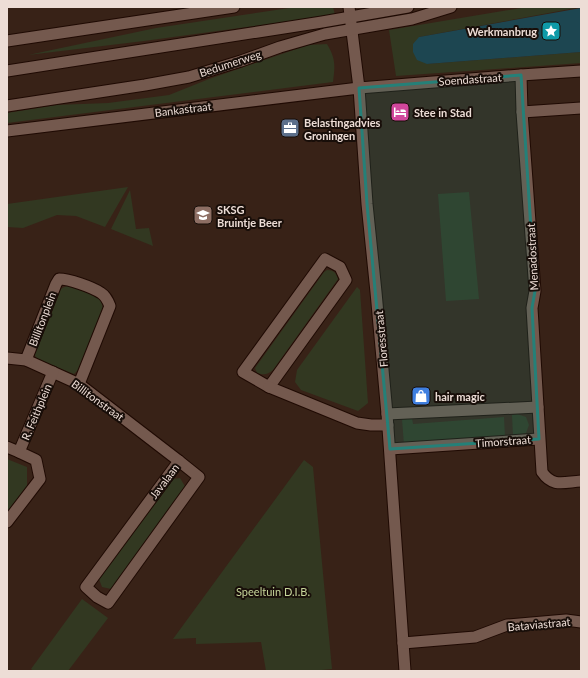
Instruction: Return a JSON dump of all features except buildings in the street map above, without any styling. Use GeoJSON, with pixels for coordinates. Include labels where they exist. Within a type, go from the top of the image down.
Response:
{"type":"FeatureCollection","features":[{"type":"Feature","properties":{"kind":"street"},"geometry":{"type":"LineString","coordinates":[[7,41],[234,7]]}},
{"type":"Feature","properties":{"kind":"street","name":"Bedumerweg"},"geometry":{"type":"LineString","coordinates":[[7,71],[350,12],[408,7]]}},
{"type":"Feature","properties":{"kind":"street","name":"Bedumerweg"},"geometry":{"type":"LineString","coordinates":[[7,106],[189,77],[241,61],[280,46],[326,34],[412,19],[450,7]]}},
{"type":"Feature","properties":{"kind":"street","name":"Floresstraat"},"geometry":{"type":"LineString","coordinates":[[350,12],[359,88],[367,204],[388,420],[405,671]]}},
{"type":"Feature","properties":{"kind":"street","name":"Soendastraat"},"geometry":{"type":"LineString","coordinates":[[359,88],[521,75],[581,72]]}},
{"type":"Feature","properties":{"kind":"street","name":"Menadostraat"},"geometry":{"type":"LineString","coordinates":[[521,75],[522,112],[535,291],[532,308],[539,439]]}},
{"type":"Feature","properties":{"kind":"street","name":"Bankastraat"},"geometry":{"type":"LineString","coordinates":[[7,131],[359,88]]}},
{"type":"Feature","properties":{"kind":"street"},"geometry":{"type":"LineString","coordinates":[[522,112],[581,108]]}},
{"type":"Feature","properties":{"kind":"street"},"geometry":{"type":"LineString","coordinates":[[269,387],[346,280],[340,267],[325,259],[243,372],[269,387],[356,423],[371,426],[388,420],[538,407]]}},
{"type":"Feature","properties":{"kind":"street","name":"Billitonplein"},"geometry":{"type":"LineString","coordinates":[[26,360],[59,279],[67,279],[102,293],[108,300],[110,306],[79,384]]}},
{"type":"Feature","properties":{"kind":"street","name":"Billitonstraat"},"geometry":{"type":"LineString","coordinates":[[7,358],[26,360],[79,384],[179,461]]}},
{"type":"Feature","properties":{"kind":"street","name":"R. Feithplein"},"geometry":{"type":"LineString","coordinates":[[19,452],[53,372]]}},
{"type":"Feature","properties":{"kind":"street","name":"Timorstraat"},"geometry":{"type":"LineString","coordinates":[[390,449],[539,439],[542,472],[547,479],[555,483],[581,481]]}},
{"type":"Feature","properties":{"kind":"street","name":"R. Feithplein"},"geometry":{"type":"LineString","coordinates":[[7,447],[36,460],[40,479],[7,522]]}},
{"type":"Feature","properties":{"kind":"street","name":"Javalaan"},"geometry":{"type":"LineString","coordinates":[[179,461],[199,477],[108,602],[96,597],[86,587],[179,461]]}},
{"type":"Feature","properties":{"kind":"street","name":"Bataviastraat"},"geometry":{"type":"LineString","coordinates":[[403,643],[475,637],[507,625],[566,620],[581,622]]}},
{"type":"Feature","properties":{"kind":"highlighted area"},"geometry":{"type":"Polygon","coordinates":[[[521,75],[535,291],[532,308],[539,439],[390,449],[367,204],[359,88],[521,75]]]}},
{"type":"Feature","properties":{"kind":"green space"},"geometry":{"type":"Polygon","coordinates":[[[296,7],[333,7],[335,15],[28,55],[156,28],[296,7]]]}},
{"type":"Feature","properties":{"kind":"green space"},"geometry":{"type":"Polygon","coordinates":[[[527,7],[581,7],[419,37],[427,64],[581,52],[581,63],[396,76],[389,30],[527,7]]]}},
{"type":"Feature","properties":{"kind":"green space"},"geometry":{"type":"Polygon","coordinates":[[[327,44],[332,54],[334,63],[333,82],[7,123],[7,113],[56,105],[108,103],[169,95],[209,79],[308,45],[327,44]]]}},
{"type":"Feature","properties":{"kind":"green space"},"geometry":{"type":"Polygon","coordinates":[[[128,187],[105,227],[76,216],[57,215],[23,228],[7,227],[7,204],[128,187]]]}},
{"type":"Feature","properties":{"kind":"green space"},"geometry":{"type":"Polygon","coordinates":[[[130,190],[136,229],[149,228],[153,246],[111,229],[130,190]]]}},
{"type":"Feature","properties":{"kind":"green space"},"geometry":{"type":"Polygon","coordinates":[[[469,192],[479,299],[446,301],[438,194],[469,192]]]}},
{"type":"Feature","properties":{"kind":"green space"},"geometry":{"type":"Polygon","coordinates":[[[327,270],[334,272],[338,279],[273,370],[265,374],[257,373],[255,368],[324,272],[327,270]]]}},
{"type":"Feature","properties":{"kind":"green space"},"geometry":{"type":"Polygon","coordinates":[[[69,285],[100,298],[103,308],[81,367],[74,374],[38,360],[33,353],[58,290],[69,285]]]}},
{"type":"Feature","properties":{"kind":"green space"},"geometry":{"type":"Polygon","coordinates":[[[357,287],[360,290],[368,403],[358,411],[301,390],[295,382],[297,370],[357,287]]]}},
{"type":"Feature","properties":{"kind":"green space"},"geometry":{"type":"Polygon","coordinates":[[[517,414],[526,417],[529,425],[526,433],[513,436],[512,415],[517,414]]]}},
{"type":"Feature","properties":{"kind":"green space"},"geometry":{"type":"Polygon","coordinates":[[[504,417],[505,437],[404,445],[402,419],[412,418],[413,424],[504,417]]]}},
{"type":"Feature","properties":{"kind":"green space"},"geometry":{"type":"Polygon","coordinates":[[[7,459],[27,467],[27,488],[7,513],[7,459]]]}},
{"type":"Feature","properties":{"kind":"green space","name":"Speeltuin D.I.B."},"geometry":{"type":"Polygon","coordinates":[[[304,460],[313,467],[332,669],[312,671],[266,671],[261,642],[196,644],[196,638],[173,639],[304,460]]]}},
{"type":"Feature","properties":{"kind":"green space"},"geometry":{"type":"Polygon","coordinates":[[[180,478],[186,488],[111,589],[102,587],[99,579],[172,479],[180,478]]]}},
{"type":"Feature","properties":{"kind":"green space"},"geometry":{"type":"Polygon","coordinates":[[[82,599],[108,618],[68,671],[34,671],[31,669],[82,599]]]}},
{"type":"Feature","properties":{"kind":"water"},"geometry":{"type":"Polygon","coordinates":[[[581,8],[581,52],[427,64],[417,60],[413,52],[413,44],[419,37],[581,8]]]}},
{"type":"Feature","properties":{"kind":"place","name":"Werkmanbrug"},"geometry":{"type":"Point","coordinates":[551,31]}},
{"type":"Feature","properties":{"kind":"place","name":"Stee in Stad"},"geometry":{"type":"Point","coordinates":[400,112]}},
{"type":"Feature","properties":{"kind":"place","name":"Belastingadvies Groningen"},"geometry":{"type":"Point","coordinates":[290,128]}},
{"type":"Feature","properties":{"kind":"place","name":"SKSG Bruintje Beer"},"geometry":{"type":"Point","coordinates":[203,215]}},
{"type":"Feature","properties":{"kind":"place","name":"hair magic"},"geometry":{"type":"Point","coordinates":[421,396]}}]}
